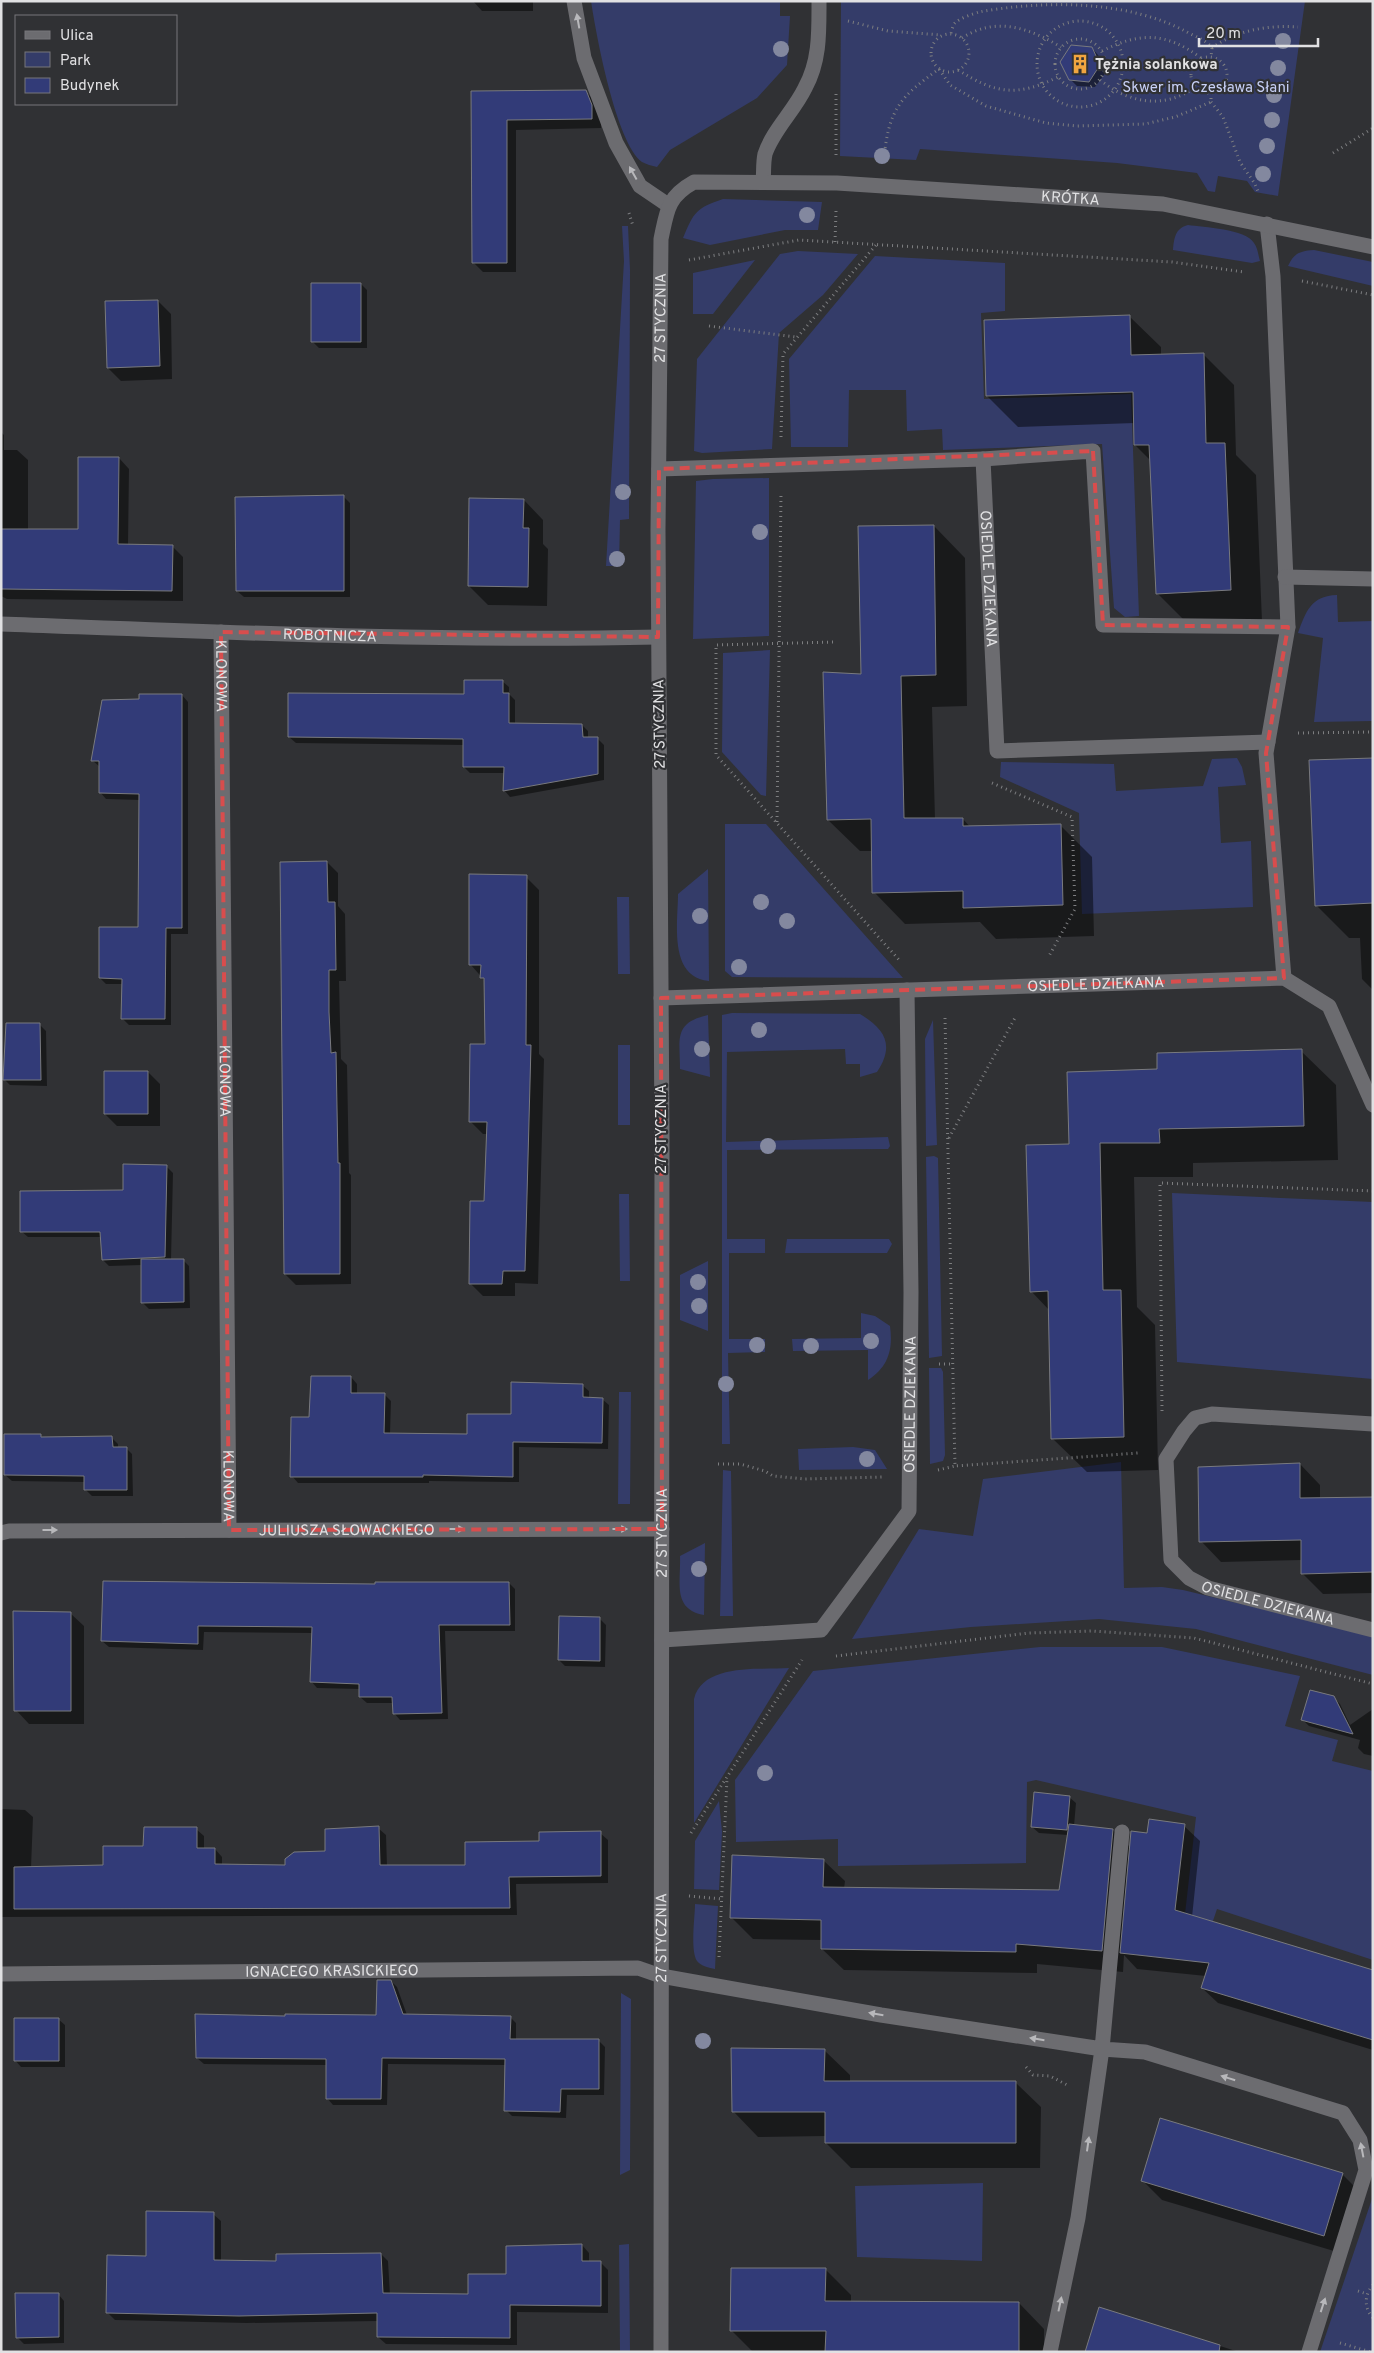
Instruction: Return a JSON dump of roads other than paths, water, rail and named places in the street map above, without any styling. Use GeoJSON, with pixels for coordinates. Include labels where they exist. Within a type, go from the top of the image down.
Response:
{"type":"FeatureCollection","features":[{"type":"Feature","properties":{"kind":"street"},"geometry":{"type":"LineString","coordinates":[[574,1],[584,58],[616,143],[640,186],[668,205],[681,189],[694,182],[763,182],[764,156],[772,138],[805,89],[812,72],[819,39],[820,1]]}},
{"type":"Feature","properties":{"kind":"street","name":"KRÓTKA"},"geometry":{"type":"LineString","coordinates":[[763,182],[836,183],[1163,204],[1373,247]]}},
{"type":"Feature","properties":{"kind":"street","name":"27 STYCZNIA"},"geometry":{"type":"LineString","coordinates":[[661,2352],[662,1529],[658,637],[661,239],[668,205]]}},
{"type":"Feature","properties":{"kind":"street"},"geometry":{"type":"LineString","coordinates":[[1268,224],[1273,276],[1288,627],[1266,753],[1284,978],[1329,1006],[1373,1105]]}},
{"type":"Feature","properties":{"kind":"street"},"geometry":{"type":"LineString","coordinates":[[659,470],[983,459],[1093,451],[1103,625],[1288,627]]}},
{"type":"Feature","properties":{"kind":"street","name":"OSIEDLE DZIEKANA"},"geometry":{"type":"LineString","coordinates":[[983,459],[997,751],[1268,737]]}},
{"type":"Feature","properties":{"kind":"street"},"geometry":{"type":"LineString","coordinates":[[1285,577],[1373,579]]}},
{"type":"Feature","properties":{"kind":"street","name":"ROBOTNICZA"},"geometry":{"type":"LineString","coordinates":[[1,624],[221,632],[498,638],[658,637]]}},
{"type":"Feature","properties":{"kind":"street","name":"KLONOWA"},"geometry":{"type":"LineString","coordinates":[[221,632],[229,1530]]}},
{"type":"Feature","properties":{"kind":"street","name":"OSIEDLE DZIEKANA"},"geometry":{"type":"LineString","coordinates":[[661,998],[1284,978]]}},
{"type":"Feature","properties":{"kind":"street","name":"OSIEDLE DZIEKANA"},"geometry":{"type":"LineString","coordinates":[[662,1640],[821,1630],[909,1511],[911,1292],[907,990]]}},
{"type":"Feature","properties":{"kind":"street","name":"OSIEDLE DZIEKANA"},"geometry":{"type":"LineString","coordinates":[[1373,1424],[1212,1414],[1195,1418],[1184,1430],[1166,1459],[1171,1560],[1189,1578],[1208,1588],[1373,1630]]}},
{"type":"Feature","properties":{"kind":"street","name":"JULIUSZA SŁOWACKIEGO"},"geometry":{"type":"LineString","coordinates":[[1,1533],[9,1530],[662,1529]]}},
{"type":"Feature","properties":{"kind":"street"},"geometry":{"type":"LineString","coordinates":[[1050,2352],[1078,2218],[1096,2094],[1122,1832]]}},
{"type":"Feature","properties":{"kind":"street","name":"IGNACEGO KRASICKIEGO"},"geometry":{"type":"LineString","coordinates":[[1,1974],[638,1968],[661,1976],[882,2015],[1102,2048],[1146,2052],[1343,2113],[1360,2140],[1366,2170],[1309,2352]]}},
{"type":"Feature","properties":{"kind":"place","name":"Tężnia solankowa"},"geometry":{"type":"Point","coordinates":[1080,64]}},
{"type":"Feature","properties":{"kind":"park label","name":"Skwer im. Czesława Słani"},"geometry":{"type":"Point","coordinates":[1206,87]}}]}
